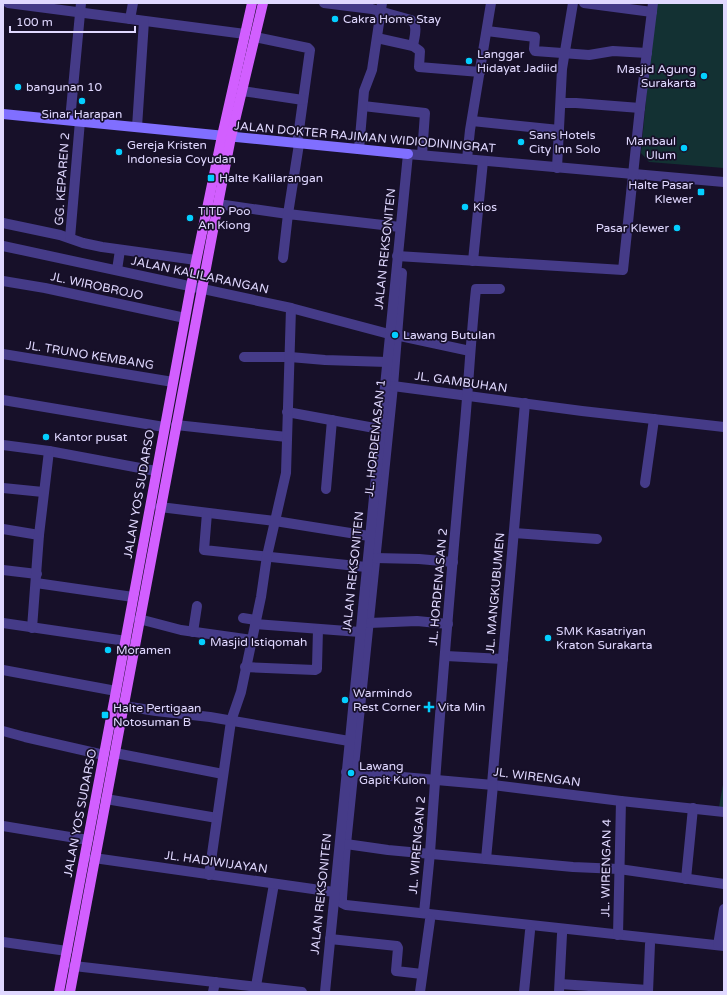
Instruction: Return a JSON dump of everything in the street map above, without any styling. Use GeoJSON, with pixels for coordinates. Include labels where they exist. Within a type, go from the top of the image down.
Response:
{"type":"FeatureCollection","features":[{"type":"Feature","properties":{"kind":"main road","name":"JALAN YOS SUDARSO"},"geometry":{"type":"LineString","coordinates":[[70,992],[93,841],[104,755],[139,619],[218,204],[227,137],[242,91],[250,35],[252,3]]}},
{"type":"Feature","properties":{"kind":"main road","name":"JALAN YOS SUDARSO"},"geometry":{"type":"LineString","coordinates":[[93,841],[106,799],[124,706],[121,692],[126,641],[184,318],[196,260],[227,137],[250,35],[263,3]]}},
{"type":"Feature","properties":{"kind":"main road","name":"JALAN DOKTER RAJIMAN WIDIODININGRAT"},"geometry":{"type":"LineString","coordinates":[[3,114],[408,154]]}},
{"type":"Feature","properties":{"kind":"main road","name":"JALAN YOS SUDARSO"},"geometry":{"type":"LineString","coordinates":[[59,992],[66,951],[90,857]]}},
{"type":"Feature","properties":{"kind":"street"},"geometry":{"type":"LineString","coordinates":[[8,3],[80,8],[130,19],[250,35],[308,48],[310,50],[283,258]]}},
{"type":"Feature","properties":{"kind":"street"},"geometry":{"type":"LineString","coordinates":[[130,19],[133,3]]}},
{"type":"Feature","properties":{"kind":"street"},"geometry":{"type":"LineString","coordinates":[[324,3],[382,7],[414,21],[416,27],[413,46]]}},
{"type":"Feature","properties":{"kind":"street"},"geometry":{"type":"LineString","coordinates":[[467,159],[491,3]]}},
{"type":"Feature","properties":{"kind":"street"},"geometry":{"type":"LineString","coordinates":[[557,168],[562,69],[572,3]]}},
{"type":"Feature","properties":{"kind":"street"},"geometry":{"type":"LineString","coordinates":[[398,256],[624,270],[640,108],[652,7],[584,3]]}},
{"type":"Feature","properties":{"kind":"street"},"geometry":{"type":"LineString","coordinates":[[359,149],[364,91],[372,70],[382,7]]}},
{"type":"Feature","properties":{"kind":"street","name":"GG. KEPAREN 2"},"geometry":{"type":"LineString","coordinates":[[70,238],[80,8]]}},
{"type":"Feature","properties":{"kind":"street"},"geometry":{"type":"LineString","coordinates":[[137,127],[144,21]]}},
{"type":"Feature","properties":{"kind":"street"},"geometry":{"type":"LineString","coordinates":[[487,31],[536,34],[534,50],[589,55],[613,51],[647,52]]}},
{"type":"Feature","properties":{"kind":"street"},"geometry":{"type":"LineString","coordinates":[[377,38],[413,46],[421,52],[419,67],[480,72]]}},
{"type":"Feature","properties":{"kind":"street"},"geometry":{"type":"LineString","coordinates":[[242,91],[303,100]]}},
{"type":"Feature","properties":{"kind":"street"},"geometry":{"type":"LineString","coordinates":[[561,103],[640,108]]}},
{"type":"Feature","properties":{"kind":"street"},"geometry":{"type":"LineString","coordinates":[[363,106],[425,113],[422,155]]}},
{"type":"Feature","properties":{"kind":"street"},"geometry":{"type":"LineString","coordinates":[[472,121],[559,130]]}},
{"type":"Feature","properties":{"kind":"street","name":"JALAN DOKTER RAJIMAN WIDIODININGRAT"},"geometry":{"type":"LineString","coordinates":[[408,154],[724,182]]}},
{"type":"Feature","properties":{"kind":"street","name":"JALAN REKSONITEN"},"geometry":{"type":"LineString","coordinates":[[325,992],[332,909],[349,772],[349,741],[386,362],[393,335],[400,227],[408,154]]}},
{"type":"Feature","properties":{"kind":"street"},"geometry":{"type":"LineString","coordinates":[[473,261],[483,161]]}},
{"type":"Feature","properties":{"kind":"street"},"geometry":{"type":"LineString","coordinates":[[218,204],[400,227]]}},
{"type":"Feature","properties":{"kind":"street"},"geometry":{"type":"LineString","coordinates":[[3,223],[70,238],[83,243],[120,250],[196,260]]}},
{"type":"Feature","properties":{"kind":"street","name":"JALAN KALILARANGAN"},"geometry":{"type":"LineString","coordinates":[[3,246],[291,308],[393,335],[470,351]]}},
{"type":"Feature","properties":{"kind":"street"},"geometry":{"type":"LineString","coordinates":[[117,270],[120,250]]}},
{"type":"Feature","properties":{"kind":"street","name":"JL. HORDENASAN 1"},"geometry":{"type":"LineString","coordinates":[[349,772],[375,558],[393,386],[393,335],[402,273]]}},
{"type":"Feature","properties":{"kind":"street","name":"JL. WIROBROJO"},"geometry":{"type":"LineString","coordinates":[[3,281],[45,288],[184,318]]}},
{"type":"Feature","properties":{"kind":"street","name":"JL. HORDENASAN 2"},"geometry":{"type":"LineString","coordinates":[[435,779],[476,289],[500,289]]}},
{"type":"Feature","properties":{"kind":"street"},"geometry":{"type":"LineString","coordinates":[[209,875],[231,721],[241,692],[245,667],[256,622],[274,521],[286,473],[291,308]]}},
{"type":"Feature","properties":{"kind":"street","name":"JL. TRUNO KEMBANG"},"geometry":{"type":"LineString","coordinates":[[3,354],[173,382]]}},
{"type":"Feature","properties":{"kind":"street"},"geometry":{"type":"LineString","coordinates":[[244,357],[290,357],[324,360],[386,362]]}},
{"type":"Feature","properties":{"kind":"street","name":"JL. GAMBUHAN"},"geometry":{"type":"LineString","coordinates":[[393,386],[724,427]]}},
{"type":"Feature","properties":{"kind":"street"},"geometry":{"type":"LineString","coordinates":[[3,400],[164,426]]}},
{"type":"Feature","properties":{"kind":"street","name":"JL. MANGKUBUMEN"},"geometry":{"type":"LineString","coordinates":[[486,859],[525,403]]}},
{"type":"Feature","properties":{"kind":"street"},"geometry":{"type":"LineString","coordinates":[[287,412],[380,429]]}},
{"type":"Feature","properties":{"kind":"street"},"geometry":{"type":"LineString","coordinates":[[645,483],[654,419]]}},
{"type":"Feature","properties":{"kind":"street"},"geometry":{"type":"LineString","coordinates":[[326,489],[332,420]]}},
{"type":"Feature","properties":{"kind":"street"},"geometry":{"type":"LineString","coordinates":[[176,425],[287,437]]}},
{"type":"Feature","properties":{"kind":"street"},"geometry":{"type":"LineString","coordinates":[[3,445],[49,451],[156,471]]}},
{"type":"Feature","properties":{"kind":"street"},"geometry":{"type":"LineString","coordinates":[[32,628],[39,535],[49,451]]}},
{"type":"Feature","properties":{"kind":"street"},"geometry":{"type":"LineString","coordinates":[[3,488],[44,492]]}},
{"type":"Feature","properties":{"kind":"street"},"geometry":{"type":"LineString","coordinates":[[160,507],[274,521],[369,536]]}},
{"type":"Feature","properties":{"kind":"street"},"geometry":{"type":"LineString","coordinates":[[207,513],[204,550],[366,567]]}},
{"type":"Feature","properties":{"kind":"street"},"geometry":{"type":"LineString","coordinates":[[3,529],[39,535]]}},
{"type":"Feature","properties":{"kind":"street"},"geometry":{"type":"LineString","coordinates":[[514,533],[597,539]]}},
{"type":"Feature","properties":{"kind":"street"},"geometry":{"type":"LineString","coordinates":[[375,558],[419,559],[453,562]]}},
{"type":"Feature","properties":{"kind":"street"},"geometry":{"type":"LineString","coordinates":[[3,570],[36,579],[133,597]]}},
{"type":"Feature","properties":{"kind":"street"},"geometry":{"type":"LineString","coordinates":[[193,632],[197,606]]}},
{"type":"Feature","properties":{"kind":"street"},"geometry":{"type":"LineString","coordinates":[[243,618],[256,622],[360,632]]}},
{"type":"Feature","properties":{"kind":"street"},"geometry":{"type":"LineString","coordinates":[[139,619],[193,632],[252,640]]}},
{"type":"Feature","properties":{"kind":"street"},"geometry":{"type":"LineString","coordinates":[[368,623],[417,621],[448,624]]}},
{"type":"Feature","properties":{"kind":"street"},"geometry":{"type":"LineString","coordinates":[[3,623],[126,641]]}},
{"type":"Feature","properties":{"kind":"street"},"geometry":{"type":"LineString","coordinates":[[245,667],[288,670],[317,669],[318,629]]}},
{"type":"Feature","properties":{"kind":"street"},"geometry":{"type":"LineString","coordinates":[[446,656],[503,659]]}},
{"type":"Feature","properties":{"kind":"street"},"geometry":{"type":"LineString","coordinates":[[3,670],[121,692]]}},
{"type":"Feature","properties":{"kind":"street"},"geometry":{"type":"LineString","coordinates":[[124,706],[190,714],[349,741]]}},
{"type":"Feature","properties":{"kind":"street"},"geometry":{"type":"LineString","coordinates":[[3,731],[104,755]]}},
{"type":"Feature","properties":{"kind":"street"},"geometry":{"type":"LineString","coordinates":[[115,753],[223,774]]}},
{"type":"Feature","properties":{"kind":"street"},"geometry":{"type":"LineString","coordinates":[[349,772],[342,898],[342,903],[346,905],[530,931],[650,944],[722,948]]}},
{"type":"Feature","properties":{"kind":"street","name":"JL. WIRENGAN"},"geometry":{"type":"LineString","coordinates":[[349,772],[492,784],[621,801],[724,812]]}},
{"type":"Feature","properties":{"kind":"street","name":"JL. WIRENGAN 2"},"geometry":{"type":"LineString","coordinates":[[420,992],[427,917],[435,779]]}},
{"type":"Feature","properties":{"kind":"street"},"geometry":{"type":"LineString","coordinates":[[106,799],[217,818]]}},
{"type":"Feature","properties":{"kind":"street","name":"JL. WIRENGAN 4"},"geometry":{"type":"LineString","coordinates":[[618,935],[621,801]]}},
{"type":"Feature","properties":{"kind":"street"},"geometry":{"type":"LineString","coordinates":[[686,879],[693,808]]}},
{"type":"Feature","properties":{"kind":"street"},"geometry":{"type":"LineString","coordinates":[[3,826],[93,841]]}},
{"type":"Feature","properties":{"kind":"street"},"geometry":{"type":"LineString","coordinates":[[346,844],[388,850],[573,867],[619,869],[724,884]]}},
{"type":"Feature","properties":{"kind":"street","name":"JL. HADIWIJAYAN"},"geometry":{"type":"LineString","coordinates":[[90,857],[334,892]]}},
{"type":"Feature","properties":{"kind":"street"},"geometry":{"type":"LineString","coordinates":[[256,986],[274,884]]}},
{"type":"Feature","properties":{"kind":"street"},"geometry":{"type":"LineString","coordinates":[[332,909],[618,935],[722,948]]}},
{"type":"Feature","properties":{"kind":"street"},"geometry":{"type":"LineString","coordinates":[[722,948],[724,909]]}},
{"type":"Feature","properties":{"kind":"street"},"geometry":{"type":"LineString","coordinates":[[524,992],[530,931]]}},
{"type":"Feature","properties":{"kind":"street"},"geometry":{"type":"LineString","coordinates":[[562,934],[559,988],[648,991],[650,944]]}},
{"type":"Feature","properties":{"kind":"street"},"geometry":{"type":"LineString","coordinates":[[330,939],[397,946],[396,971],[422,974]]}},
{"type":"Feature","properties":{"kind":"street"},"geometry":{"type":"LineString","coordinates":[[3,942],[66,951]]}},
{"type":"Feature","properties":{"kind":"street"},"geometry":{"type":"LineString","coordinates":[[74,966],[214,987],[256,986],[302,992]]}},
{"type":"Feature","properties":{"kind":"green space"},"geometry":{"type":"Polygon","coordinates":[[[655,3],[724,3],[724,168],[649,162],[641,153],[655,3]]]}},
{"type":"Feature","properties":{"kind":"green space"},"geometry":{"type":"Polygon","coordinates":[[[724,779],[724,808],[719,807],[724,779]]]}},
{"type":"Feature","properties":{"kind":"place","name":"Cakra Home Stay"},"geometry":{"type":"Point","coordinates":[335,19]}},
{"type":"Feature","properties":{"kind":"place","name":"Langgar Hidayat Jadiid"},"geometry":{"type":"Point","coordinates":[469,61]}},
{"type":"Feature","properties":{"kind":"place","name":"Masjid Agung Surakarta"},"geometry":{"type":"Point","coordinates":[704,76]}},
{"type":"Feature","properties":{"kind":"place","name":"bangunan 10"},"geometry":{"type":"Point","coordinates":[18,87]}},
{"type":"Feature","properties":{"kind":"place","name":"Sinar Harapan"},"geometry":{"type":"Point","coordinates":[82,101]}},
{"type":"Feature","properties":{"kind":"place","name":"Sans Hotels City Inn Solo"},"geometry":{"type":"Point","coordinates":[521,142]}},
{"type":"Feature","properties":{"kind":"place","name":"Manbaul Ulum"},"geometry":{"type":"Point","coordinates":[684,148]}},
{"type":"Feature","properties":{"kind":"place","name":"Gereja Kristen Indonesia Coyudan"},"geometry":{"type":"Point","coordinates":[119,152]}},
{"type":"Feature","properties":{"kind":"place","name":"Halte Kalilarangan"},"geometry":{"type":"Point","coordinates":[211,178]}},
{"type":"Feature","properties":{"kind":"place","name":"Halte Pasar Klewer"},"geometry":{"type":"Point","coordinates":[701,192]}},
{"type":"Feature","properties":{"kind":"place","name":"Kios"},"geometry":{"type":"Point","coordinates":[465,207]}},
{"type":"Feature","properties":{"kind":"place","name":"TITD Poo An Kiong"},"geometry":{"type":"Point","coordinates":[190,218]}},
{"type":"Feature","properties":{"kind":"place","name":"Pasar Klewer"},"geometry":{"type":"Point","coordinates":[677,228]}},
{"type":"Feature","properties":{"kind":"place","name":"Lawang Butulan"},"geometry":{"type":"Point","coordinates":[395,335]}},
{"type":"Feature","properties":{"kind":"place","name":"Kantor pusat"},"geometry":{"type":"Point","coordinates":[46,437]}},
{"type":"Feature","properties":{"kind":"place","name":"SMK Kasatriyan Kraton Surakarta"},"geometry":{"type":"Point","coordinates":[548,638]}},
{"type":"Feature","properties":{"kind":"place","name":"Masjid Istiqomah"},"geometry":{"type":"Point","coordinates":[202,642]}},
{"type":"Feature","properties":{"kind":"place","name":"Moramen"},"geometry":{"type":"Point","coordinates":[108,650]}},
{"type":"Feature","properties":{"kind":"place","name":"Warmindo Rest Corner"},"geometry":{"type":"Point","coordinates":[345,700]}},
{"type":"Feature","properties":{"kind":"place","name":"Vita Min"},"geometry":{"type":"Point","coordinates":[429,707]}},
{"type":"Feature","properties":{"kind":"place","name":"Halte Pertigaan Notosuman B"},"geometry":{"type":"Point","coordinates":[105,715]}},
{"type":"Feature","properties":{"kind":"place","name":"Lawang Gapit Kulon"},"geometry":{"type":"Point","coordinates":[351,773]}}]}
